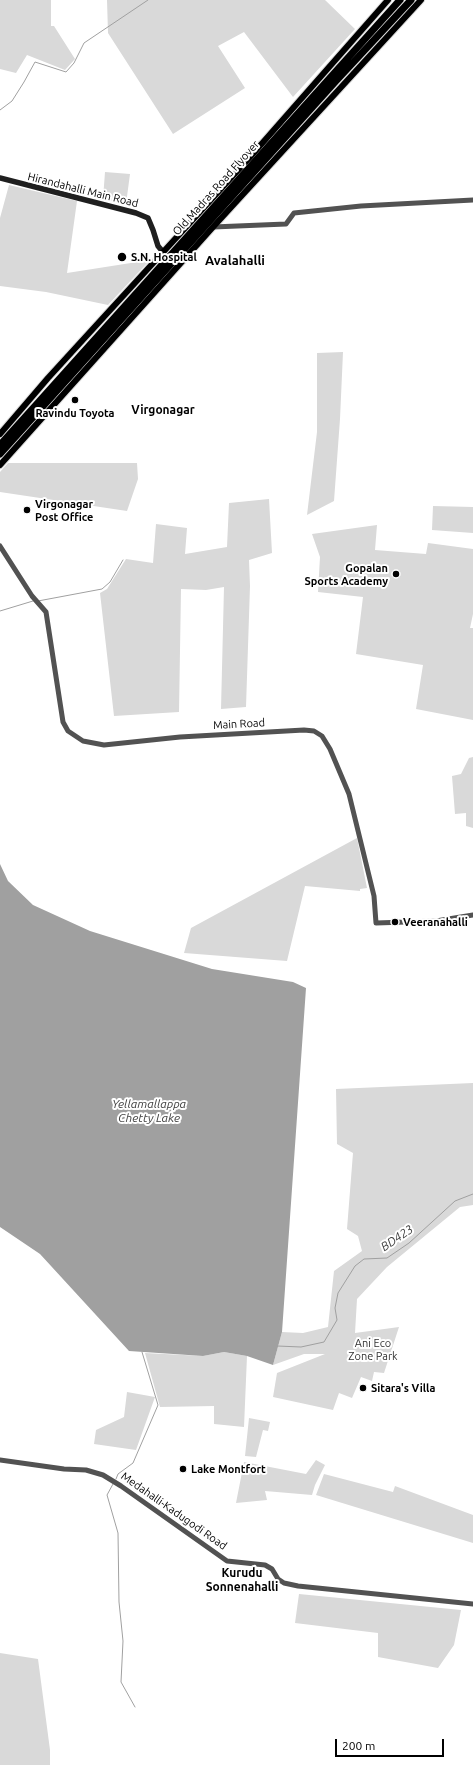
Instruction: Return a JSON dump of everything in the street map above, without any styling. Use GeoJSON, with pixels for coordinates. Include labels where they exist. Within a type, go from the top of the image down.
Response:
{"type":"FeatureCollection","features":[{"type":"Feature","properties":{"kind":"highway","name":"Old Madras Road Flyover"},"geometry":{"type":"LineString","coordinates":[[290,126],[405,11],[411,0]]}},
{"type":"Feature","properties":{"kind":"highway","name":"Old Madras Road Flyover"},"geometry":{"type":"LineString","coordinates":[[0,445],[17,421],[76,365],[290,126],[398,1]]}},
{"type":"Feature","properties":{"kind":"highway"},"geometry":{"type":"LineString","coordinates":[[0,454],[76,365]]}},
{"type":"Feature","properties":{"kind":"main road"},"geometry":{"type":"LineString","coordinates":[[0,434],[17,421],[48,378],[343,53],[388,0]]}},
{"type":"Feature","properties":{"kind":"main road"},"geometry":{"type":"LineString","coordinates":[[0,465],[405,11],[420,0]]}},
{"type":"Feature","properties":{"kind":"main road","name":"Hirandahalli Main Road"},"geometry":{"type":"LineString","coordinates":[[0,178],[136,212],[148,218],[158,246],[162,252]]}},
{"type":"Feature","properties":{"kind":"street"},"geometry":{"type":"LineString","coordinates":[[213,227],[286,224],[294,213],[361,206],[473,200]]}},
{"type":"Feature","properties":{"kind":"street","name":"Main Road"},"geometry":{"type":"LineString","coordinates":[[0,546],[32,596],[46,612],[63,722],[68,731],[84,740],[104,744],[180,737],[304,730],[314,731],[322,736],[330,748],[349,794],[374,896],[376,923],[436,921],[473,915]]}},
{"type":"Feature","properties":{"kind":"street","name":"Medahalli-Kadugodi Road"},"geometry":{"type":"LineString","coordinates":[[0,1460],[64,1469],[86,1470],[103,1475],[228,1561],[265,1565],[272,1569],[278,1579],[284,1583],[298,1586],[473,1604]]}},
{"type":"Feature","properties":{"kind":"green space"},"geometry":{"type":"Polygon","coordinates":[[[0,0],[51,0],[51,26],[54,26],[75,59],[65,70],[27,55],[16,73],[0,69],[0,0]]]}},
{"type":"Feature","properties":{"kind":"green space"},"geometry":{"type":"Polygon","coordinates":[[[107,0],[325,0],[355,29],[293,97],[244,32],[218,46],[245,88],[173,134],[108,33],[107,0]]]}},
{"type":"Feature","properties":{"kind":"green space"},"geometry":{"type":"Polygon","coordinates":[[[105,172],[130,174],[126,204],[103,199],[105,172]]]}},
{"type":"Feature","properties":{"kind":"green space"},"geometry":{"type":"Polygon","coordinates":[[[9,185],[77,201],[67,273],[150,260],[108,305],[46,292],[0,286],[0,218],[9,185]]]}},
{"type":"Feature","properties":{"kind":"green space"},"geometry":{"type":"Polygon","coordinates":[[[343,352],[334,501],[307,515],[317,432],[317,353],[343,352]]]}},
{"type":"Feature","properties":{"kind":"green space"},"geometry":{"type":"Polygon","coordinates":[[[8,463],[137,463],[138,479],[127,511],[0,492],[0,472],[8,463]]]}},
{"type":"Feature","properties":{"kind":"green space"},"geometry":{"type":"Polygon","coordinates":[[[269,499],[272,553],[249,560],[250,586],[246,707],[221,709],[224,587],[206,590],[181,589],[179,712],[114,716],[100,593],[107,589],[126,559],[153,563],[156,524],[187,528],[185,554],[227,547],[229,503],[269,499]]]}},
{"type":"Feature","properties":{"kind":"green space"},"geometry":{"type":"Polygon","coordinates":[[[433,506],[473,507],[473,533],[432,530],[433,506]]]}},
{"type":"Feature","properties":{"kind":"green space"},"geometry":{"type":"Polygon","coordinates":[[[377,525],[375,550],[426,554],[428,543],[473,549],[473,614],[470,628],[473,628],[473,720],[416,709],[423,665],[356,654],[363,597],[318,592],[320,557],[312,534],[377,525]]]}},
{"type":"Feature","properties":{"kind":"green space"},"geometry":{"type":"Polygon","coordinates":[[[473,757],[473,828],[466,826],[466,813],[455,814],[452,776],[461,774],[469,758],[473,757]]]}},
{"type":"Feature","properties":{"kind":"green space"},"geometry":{"type":"Polygon","coordinates":[[[357,838],[367,888],[360,889],[360,891],[305,886],[287,961],[184,953],[191,928],[357,838]]]}},
{"type":"Feature","properties":{"kind":"green space","name":"Ani Eco Zone Park"},"geometry":{"type":"Polygon","coordinates":[[[473,1083],[473,1205],[460,1207],[387,1267],[357,1299],[355,1333],[399,1327],[384,1373],[374,1372],[372,1381],[361,1377],[352,1398],[339,1393],[333,1410],[273,1397],[277,1373],[325,1354],[304,1354],[273,1365],[282,1332],[303,1333],[328,1327],[334,1271],[362,1251],[358,1236],[347,1229],[353,1153],[337,1144],[336,1089],[473,1083]]]}},
{"type":"Feature","properties":{"kind":"green space"},"geometry":{"type":"Polygon","coordinates":[[[224,1352],[247,1356],[244,1427],[214,1424],[214,1406],[160,1407],[145,1353],[203,1356],[224,1352]]]}},
{"type":"Feature","properties":{"kind":"green space"},"geometry":{"type":"Polygon","coordinates":[[[127,1392],[155,1397],[136,1450],[94,1444],[96,1430],[124,1417],[127,1392]]]}},
{"type":"Feature","properties":{"kind":"green space"},"geometry":{"type":"Polygon","coordinates":[[[249,1418],[270,1422],[268,1431],[263,1430],[256,1457],[245,1456],[249,1418]]]}},
{"type":"Feature","properties":{"kind":"green space"},"geometry":{"type":"Polygon","coordinates":[[[316,1460],[325,1465],[315,1485],[312,1495],[265,1491],[267,1500],[236,1503],[244,1462],[306,1474],[316,1460]]]}},
{"type":"Feature","properties":{"kind":"green space"},"geometry":{"type":"Polygon","coordinates":[[[324,1474],[393,1492],[395,1486],[473,1515],[473,1543],[316,1495],[324,1474]]]}},
{"type":"Feature","properties":{"kind":"green space"},"geometry":{"type":"Polygon","coordinates":[[[299,1594],[461,1610],[454,1645],[438,1668],[378,1657],[378,1633],[295,1623],[299,1594]]]}},
{"type":"Feature","properties":{"kind":"green space"},"geometry":{"type":"Polygon","coordinates":[[[0,1653],[38,1659],[50,1750],[50,1765],[0,1765],[0,1653]]]}},
{"type":"Feature","properties":{"kind":"water","name":"Yellamallappa Chetty Lake"},"geometry":{"type":"Polygon","coordinates":[[[0,864],[8,881],[33,905],[90,931],[212,969],[293,982],[306,988],[282,1332],[273,1365],[247,1356],[224,1352],[203,1356],[129,1351],[40,1254],[0,1227],[0,864]]]}},
{"type":"Feature","properties":{"kind":"waterway"},"geometry":{"type":"LineString","coordinates":[[0,110],[12,101],[35,62],[66,72],[74,63],[84,43],[148,0]]}},
{"type":"Feature","properties":{"kind":"waterway"},"geometry":{"type":"LineString","coordinates":[[38,601],[102,589],[110,582],[123,560]]}},
{"type":"Feature","properties":{"kind":"waterway"},"geometry":{"type":"LineString","coordinates":[[0,611],[33,601]]}},
{"type":"Feature","properties":{"kind":"waterway","name":"BD423"},"geometry":{"type":"LineString","coordinates":[[277,1346],[301,1347],[324,1342],[337,1320],[335,1308],[338,1293],[355,1266],[364,1259],[387,1258],[409,1243],[455,1201],[473,1194]]}},
{"type":"Feature","properties":{"kind":"waterway"},"geometry":{"type":"LineString","coordinates":[[116,1479],[118,1474],[133,1463],[158,1405],[142,1352]]}},
{"type":"Feature","properties":{"kind":"waterway"},"geometry":{"type":"LineString","coordinates":[[113,1484],[107,1495],[118,1533],[119,1602],[123,1641],[121,1682],[135,1707]]}},
{"type":"Feature","properties":{"kind":"place","name":"S.N. Hospital"},"geometry":{"type":"Point","coordinates":[122,257]}},
{"type":"Feature","properties":{"kind":"place","name":"Ravindu Toyota"},"geometry":{"type":"Point","coordinates":[75,400]}},
{"type":"Feature","properties":{"kind":"place","name":"Virgonagar Post Office"},"geometry":{"type":"Point","coordinates":[27,510]}},
{"type":"Feature","properties":{"kind":"place","name":"Gopalan Sports Academy"},"geometry":{"type":"Point","coordinates":[396,574]}},
{"type":"Feature","properties":{"kind":"place","name":"Veeranahalli"},"geometry":{"type":"Point","coordinates":[395,922]}},
{"type":"Feature","properties":{"kind":"place","name":"Sitara's Villa"},"geometry":{"type":"Point","coordinates":[363,1388]}},
{"type":"Feature","properties":{"kind":"place","name":"Lake Montfort"},"geometry":{"type":"Point","coordinates":[183,1469]}},
{"type":"Feature","properties":{"kind":"district","name":"Avalahalli"},"geometry":{"type":"Point","coordinates":[235,261]}},
{"type":"Feature","properties":{"kind":"district","name":"Virgonagar"},"geometry":{"type":"Point","coordinates":[163,410]}},
{"type":"Feature","properties":{"kind":"district","name":"Kurudu Sonnenahalli"},"geometry":{"type":"Point","coordinates":[242,1580]}}]}
